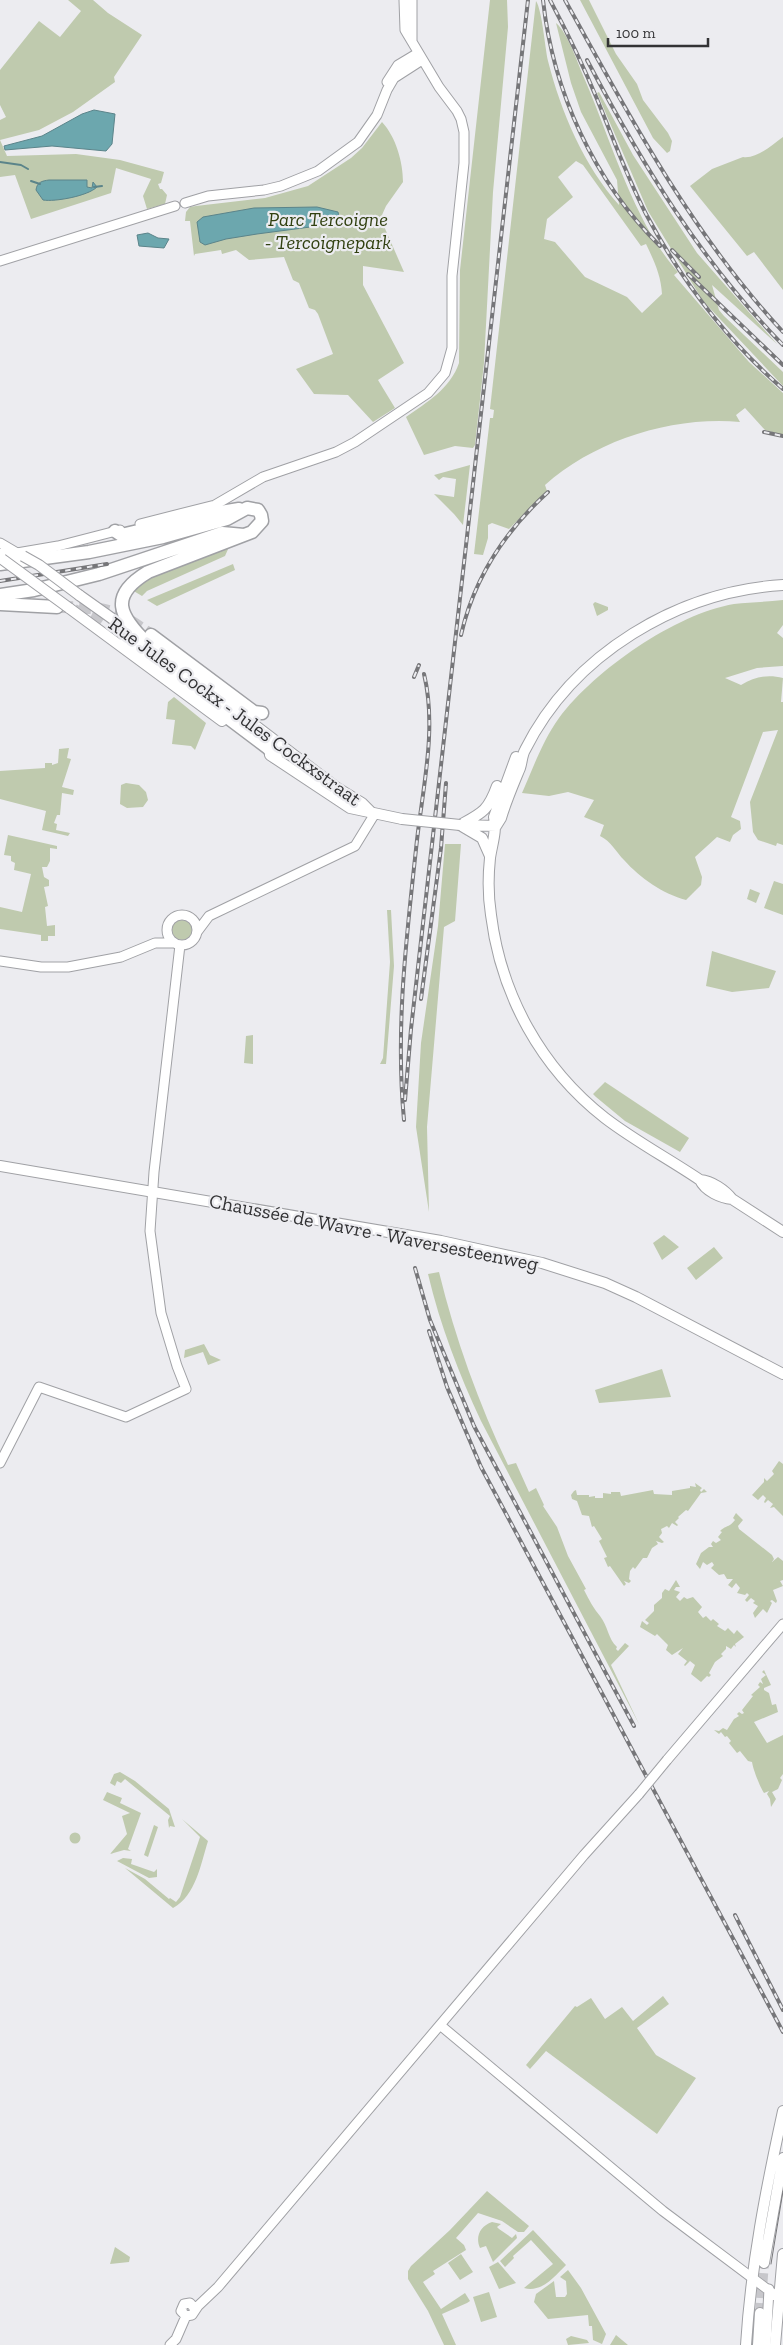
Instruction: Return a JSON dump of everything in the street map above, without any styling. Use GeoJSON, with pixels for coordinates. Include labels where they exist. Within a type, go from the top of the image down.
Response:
{"type":"FeatureCollection","features":[{"type":"Feature","properties":{"kind":"highway"},"geometry":{"type":"LineString","coordinates":[[115,531],[122,535],[215,513],[244,509],[255,508],[260,512],[262,518],[259,527],[247,535],[148,572],[133,581],[124,591],[123,612],[128,624],[254,712],[262,712]]}},
{"type":"Feature","properties":{"kind":"highway"},"geometry":{"type":"LineString","coordinates":[[0,559],[89,552],[191,530],[227,519],[244,509]]}},
{"type":"Feature","properties":{"kind":"highway"},"geometry":{"type":"LineString","coordinates":[[0,594],[34,590],[100,574],[222,533],[247,535]]}},
{"type":"Feature","properties":{"kind":"highway"},"geometry":{"type":"LineString","coordinates":[[0,604],[63,607]]}},
{"type":"Feature","properties":{"kind":"highway"},"geometry":{"type":"LineString","coordinates":[[126,641],[268,748],[276,757]]}},
{"type":"Feature","properties":{"kind":"main road"},"geometry":{"type":"LineString","coordinates":[[0,559],[20,554]]}},
{"type":"Feature","properties":{"kind":"main road","name":"Rue Jules Cockx - Jules Cockxstraat"},"geometry":{"type":"LineString","coordinates":[[20,554],[39,565],[79,595],[149,639],[330,782],[362,803],[374,815]]}},
{"type":"Feature","properties":{"kind":"main road","name":"Rue Jules Cockx - Jules Cockxstraat"},"geometry":{"type":"LineString","coordinates":[[0,559],[264,753],[276,757],[350,808],[374,815]]}},
{"type":"Feature","properties":{"kind":"main road"},"geometry":{"type":"LineString","coordinates":[[460,825],[483,813],[490,804],[502,772],[520,754],[561,696],[583,672],[617,644],[656,620],[701,600],[740,590],[783,585]]}},
{"type":"Feature","properties":{"kind":"main road"},"geometry":{"type":"LineString","coordinates":[[520,754],[494,817],[496,826],[490,856],[489,902],[498,952],[516,1004],[536,1044],[561,1077],[591,1107],[624,1131],[700,1180],[707,1181],[728,1193],[732,1199],[783,1232]]}},
{"type":"Feature","properties":{"kind":"main road"},"geometry":{"type":"LineString","coordinates":[[374,815],[460,825],[496,826]]}},
{"type":"Feature","properties":{"kind":"main road"},"geometry":{"type":"LineString","coordinates":[[460,825],[482,838],[490,856]]}},
{"type":"Feature","properties":{"kind":"main road","name":"Chaussée de Wavre - Waversesteenweg"},"geometry":{"type":"LineString","coordinates":[[0,1166],[449,1242],[542,1263],[605,1283],[641,1299],[783,1374]]}},
{"type":"Feature","properties":{"kind":"main road"},"geometry":{"type":"LineString","coordinates":[[746,2345],[751,2276],[765,2190],[783,2111]]}},
{"type":"Feature","properties":{"kind":"main road"},"geometry":{"type":"LineString","coordinates":[[764,2263],[783,2158]]}},
{"type":"Feature","properties":{"kind":"main road"},"geometry":{"type":"LineString","coordinates":[[775,2345],[781,2299],[783,2254]]}},
{"type":"Feature","properties":{"kind":"main road"},"geometry":{"type":"LineString","coordinates":[[758,2345],[760,2313]]}},
{"type":"Feature","properties":{"kind":"street"},"geometry":{"type":"LineString","coordinates":[[0,543],[20,554],[58,546],[214,505],[263,477],[336,452],[355,442],[438,384],[446,373],[451,358],[452,276],[465,145],[463,127],[452,113],[450,104],[405,30],[404,0]]}},
{"type":"Feature","properties":{"kind":"street"},"geometry":{"type":"LineString","coordinates":[[412,0],[412,42]]}},
{"type":"Feature","properties":{"kind":"street"},"geometry":{"type":"LineString","coordinates":[[0,261],[176,206],[178,200],[185,202],[208,196],[272,188],[318,171],[348,151],[364,134],[377,115],[387,90],[400,73],[420,57]]}},
{"type":"Feature","properties":{"kind":"street"},"geometry":{"type":"LineString","coordinates":[[155,943],[175,917],[209,916],[355,846],[374,815]]}},
{"type":"Feature","properties":{"kind":"street"},"geometry":{"type":"LineString","coordinates":[[0,961],[41,967],[84,965],[121,957],[155,943],[177,944],[191,942],[209,916]]}},
{"type":"Feature","properties":{"kind":"street"},"geometry":{"type":"LineString","coordinates":[[190,918],[196,924],[197,932]]}},
{"type":"Feature","properties":{"kind":"street"},"geometry":{"type":"LineString","coordinates":[[168,928],[168,936],[177,944]]}},
{"type":"Feature","properties":{"kind":"street"},"geometry":{"type":"LineString","coordinates":[[0,1464],[39,1387],[126,1416],[186,1389],[161,1313],[150,1231],[152,1192],[177,944]]}},
{"type":"Feature","properties":{"kind":"street"},"geometry":{"type":"LineString","coordinates":[[170,2345],[176,2339],[186,2316],[192,2315],[193,2306],[218,2287],[279,2217],[783,1624]]}},
{"type":"Feature","properties":{"kind":"street"},"geometry":{"type":"LineString","coordinates":[[440,2026],[663,2211],[781,2299]]}},
{"type":"Feature","properties":{"kind":"street"},"geometry":{"type":"LineString","coordinates":[[766,2345],[769,2289]]}},
{"type":"Feature","properties":{"kind":"green space"},"geometry":{"type":"Polygon","coordinates":[[[68,0],[93,0],[108,13],[142,35],[114,77],[115,82],[73,112],[39,130],[0,140],[0,120],[6,117],[0,105],[0,70],[39,21],[60,37],[81,11],[68,0]]]}},
{"type":"Feature","properties":{"kind":"green space"},"geometry":{"type":"Polygon","coordinates":[[[490,0],[507,0],[508,27],[493,192],[484,363],[475,445],[473,448],[455,446],[424,455],[406,417],[444,388],[459,363],[460,270],[490,0]]]}},
{"type":"Feature","properties":{"kind":"green space"},"geometry":{"type":"Polygon","coordinates":[[[580,0],[589,0],[616,54],[637,84],[643,100],[668,133],[672,141],[670,151],[667,153],[653,138],[580,0]]]}},
{"type":"Feature","properties":{"kind":"green space"},"geometry":{"type":"Polygon","coordinates":[[[536,1],[540,12],[553,80],[575,138],[585,156],[606,190],[619,205],[617,180],[581,112],[571,83],[556,23],[565,34],[572,49],[636,206],[662,252],[678,272],[674,275],[749,362],[783,393],[783,435],[765,430],[745,408],[736,415],[740,422],[714,421],[662,427],[636,434],[611,444],[587,455],[545,485],[547,491],[509,529],[492,523],[488,525],[488,538],[483,555],[474,554],[490,418],[493,418],[494,410],[490,409],[536,1]],[[576,161],[558,177],[573,197],[547,219],[544,239],[555,242],[585,277],[627,297],[642,313],[662,294],[659,274],[646,244],[641,246],[583,165],[576,161]]]}},
{"type":"Feature","properties":{"kind":"green space"},"geometry":{"type":"Polygon","coordinates":[[[599,92],[633,155],[697,253],[777,344],[712,285],[719,310],[783,372],[783,386],[703,301],[648,211],[597,93],[599,92]]]}},
{"type":"Feature","properties":{"kind":"green space","name":"Parc Tercoigne - Tercoignepark"},"geometry":{"type":"Polygon","coordinates":[[[382,122],[398,150],[403,182],[386,206],[382,215],[383,224],[404,272],[363,266],[363,285],[404,363],[378,380],[395,408],[373,422],[348,395],[314,394],[296,369],[333,354],[318,314],[315,310],[309,308],[299,283],[293,280],[284,257],[249,260],[236,250],[222,254],[221,250],[195,254],[194,256],[190,221],[185,221],[186,212],[190,207],[265,198],[308,186],[351,158],[362,148],[382,122]]]}},
{"type":"Feature","properties":{"kind":"green space"},"geometry":{"type":"Polygon","coordinates":[[[783,137],[783,290],[754,252],[747,256],[690,186],[712,169],[743,157],[759,154],[783,137]]]}},
{"type":"Feature","properties":{"kind":"green space"},"geometry":{"type":"Polygon","coordinates":[[[0,140],[7,156],[76,154],[120,160],[164,172],[161,183],[158,184],[160,189],[167,195],[165,204],[147,209],[143,196],[151,179],[116,168],[111,193],[31,219],[15,175],[0,177],[0,140]]]}},
{"type":"Feature","properties":{"kind":"green space"},"geometry":{"type":"Polygon","coordinates":[[[470,465],[463,525],[434,494],[454,497],[456,479],[443,477],[439,480],[434,475],[470,465]]]}},
{"type":"Feature","properties":{"kind":"green space"},"geometry":{"type":"Polygon","coordinates":[[[229,547],[225,556],[147,591],[142,596],[132,590],[144,579],[229,547]]]}},
{"type":"Feature","properties":{"kind":"green space"},"geometry":{"type":"Polygon","coordinates":[[[233,564],[235,570],[157,606],[147,600],[233,564]]]}},
{"type":"Feature","properties":{"kind":"green space"},"geometry":{"type":"Polygon","coordinates":[[[783,600],[783,625],[777,633],[783,638],[783,666],[757,668],[725,678],[741,685],[761,677],[783,678],[781,702],[783,702],[783,845],[777,843],[776,846],[758,840],[753,832],[750,802],[778,730],[763,732],[731,817],[740,821],[741,829],[733,835],[730,842],[717,837],[695,857],[702,877],[701,885],[686,900],[669,894],[645,879],[630,867],[613,847],[600,836],[604,825],[584,817],[594,800],[568,792],[549,796],[522,793],[543,745],[559,718],[593,681],[615,663],[662,632],[687,619],[711,610],[734,604],[783,600]]]}},
{"type":"Feature","properties":{"kind":"green space"},"geometry":{"type":"Polygon","coordinates":[[[595,602],[608,607],[608,610],[597,616],[593,604],[595,602]]]}},
{"type":"Feature","properties":{"kind":"green space"},"geometry":{"type":"Polygon","coordinates":[[[174,697],[206,723],[195,750],[191,746],[172,744],[175,720],[166,719],[168,702],[174,697]]]}},
{"type":"Feature","properties":{"kind":"green space"},"geometry":{"type":"Polygon","coordinates":[[[69,748],[67,758],[71,759],[62,787],[74,790],[73,795],[62,793],[60,815],[57,815],[54,823],[57,824],[56,830],[70,833],[68,836],[42,830],[46,811],[0,799],[0,771],[45,768],[45,763],[52,763],[52,765],[58,763],[59,749],[69,748]]]}},
{"type":"Feature","properties":{"kind":"green space"},"geometry":{"type":"Polygon","coordinates":[[[126,783],[139,785],[146,792],[148,800],[143,807],[127,808],[120,804],[121,785],[126,783]]]}},
{"type":"Feature","properties":{"kind":"green space"},"geometry":{"type":"Polygon","coordinates":[[[8,835],[57,846],[57,849],[50,848],[50,861],[47,867],[42,867],[44,877],[49,880],[49,886],[44,887],[48,906],[45,907],[47,926],[55,925],[55,936],[48,936],[48,941],[41,941],[41,935],[0,929],[0,907],[22,912],[31,874],[14,870],[15,863],[11,861],[11,856],[4,855],[8,835]]]}},
{"type":"Feature","properties":{"kind":"green space"},"geometry":{"type":"Polygon","coordinates":[[[445,844],[461,844],[455,921],[444,927],[427,1127],[429,1212],[416,1127],[421,1043],[438,926],[445,844]]]}},
{"type":"Feature","properties":{"kind":"green space"},"geometry":{"type":"Polygon","coordinates":[[[774,881],[783,884],[783,915],[764,908],[774,881]]]}},
{"type":"Feature","properties":{"kind":"green space"},"geometry":{"type":"Polygon","coordinates":[[[750,889],[760,893],[756,903],[747,899],[750,889]]]}},
{"type":"Feature","properties":{"kind":"green space"},"geometry":{"type":"Polygon","coordinates":[[[387,910],[391,910],[394,966],[386,1064],[380,1064],[383,1058],[390,962],[387,910]]]}},
{"type":"Feature","properties":{"kind":"green space"},"geometry":{"type":"Polygon","coordinates":[[[178,920],[186,920],[192,926],[192,934],[186,940],[178,940],[172,934],[172,926],[178,920]]]}},
{"type":"Feature","properties":{"kind":"green space"},"geometry":{"type":"Polygon","coordinates":[[[712,951],[776,971],[769,988],[732,992],[706,986],[712,951]]]}},
{"type":"Feature","properties":{"kind":"green space"},"geometry":{"type":"Polygon","coordinates":[[[253,1035],[253,1064],[244,1063],[246,1036],[253,1035]]]}},
{"type":"Feature","properties":{"kind":"green space"},"geometry":{"type":"Polygon","coordinates":[[[605,1082],[689,1138],[680,1152],[625,1121],[596,1097],[593,1094],[605,1082]]]}},
{"type":"Feature","properties":{"kind":"green space"},"geometry":{"type":"Polygon","coordinates":[[[664,1235],[679,1247],[662,1260],[653,1243],[664,1235]]]}},
{"type":"Feature","properties":{"kind":"green space"},"geometry":{"type":"Polygon","coordinates":[[[714,1247],[723,1258],[696,1280],[687,1268],[714,1247]]]}},
{"type":"Feature","properties":{"kind":"green space"},"geometry":{"type":"Polygon","coordinates":[[[439,1272],[452,1321],[469,1370],[487,1418],[508,1465],[516,1463],[529,1492],[536,1488],[543,1506],[557,1527],[568,1556],[586,1589],[584,1590],[603,1620],[617,1647],[616,1649],[618,1651],[625,1643],[629,1646],[611,1665],[639,1724],[473,1403],[438,1312],[428,1274],[439,1272]]]}},
{"type":"Feature","properties":{"kind":"green space"},"geometry":{"type":"Polygon","coordinates":[[[204,1344],[210,1355],[221,1360],[208,1365],[203,1352],[184,1358],[185,1350],[204,1344]]]}},
{"type":"Feature","properties":{"kind":"green space"},"geometry":{"type":"Polygon","coordinates":[[[662,1369],[671,1397],[599,1403],[595,1390],[662,1369]]]}},
{"type":"Feature","properties":{"kind":"green space"},"geometry":{"type":"Polygon","coordinates":[[[779,1461],[783,1464],[783,1516],[774,1507],[770,1508],[773,1504],[768,1500],[764,1502],[766,1498],[763,1495],[758,1500],[752,1495],[764,1482],[764,1478],[767,1481],[774,1474],[772,1471],[779,1461]]]}},
{"type":"Feature","properties":{"kind":"green space"},"geometry":{"type":"Polygon","coordinates":[[[695,1483],[702,1488],[701,1492],[704,1489],[707,1492],[701,1493],[688,1511],[686,1510],[678,1517],[675,1522],[677,1526],[672,1523],[669,1528],[667,1526],[661,1529],[662,1533],[659,1537],[664,1542],[656,1541],[658,1544],[652,1548],[647,1558],[643,1558],[635,1569],[633,1567],[630,1571],[629,1579],[631,1581],[629,1583],[624,1581],[626,1584],[624,1586],[610,1566],[608,1567],[604,1558],[607,1557],[599,1541],[602,1539],[594,1526],[592,1527],[589,1516],[582,1515],[577,1501],[572,1499],[571,1495],[576,1490],[577,1495],[603,1498],[603,1493],[620,1492],[621,1496],[653,1490],[654,1494],[672,1495],[672,1491],[690,1488],[690,1486],[696,1487],[695,1483]]]}},
{"type":"Feature","properties":{"kind":"green space"},"geometry":{"type":"Polygon","coordinates":[[[736,1513],[743,1520],[738,1526],[739,1529],[772,1555],[774,1559],[772,1562],[778,1557],[783,1561],[783,1580],[780,1581],[783,1586],[773,1590],[777,1601],[776,1603],[772,1600],[770,1601],[772,1603],[767,1613],[763,1609],[755,1618],[753,1613],[758,1606],[753,1603],[755,1601],[751,1598],[747,1602],[745,1600],[749,1595],[747,1593],[745,1595],[737,1593],[740,1588],[736,1583],[732,1588],[728,1585],[733,1579],[727,1579],[724,1574],[719,1575],[711,1568],[714,1565],[712,1562],[707,1565],[703,1562],[700,1569],[696,1564],[701,1553],[709,1547],[713,1547],[711,1544],[713,1541],[716,1543],[721,1540],[718,1537],[722,1532],[720,1531],[733,1523],[736,1513]]]}},
{"type":"Feature","properties":{"kind":"green space"},"geometry":{"type":"Polygon","coordinates":[[[676,1580],[680,1587],[676,1587],[674,1590],[680,1592],[676,1597],[680,1601],[684,1597],[687,1599],[693,1597],[702,1607],[698,1612],[703,1618],[706,1616],[711,1621],[713,1619],[719,1624],[717,1626],[725,1631],[728,1628],[734,1634],[737,1630],[744,1637],[735,1644],[736,1647],[734,1645],[731,1649],[726,1646],[726,1649],[721,1654],[723,1656],[715,1662],[709,1673],[711,1675],[701,1682],[691,1674],[695,1665],[690,1661],[685,1666],[687,1661],[678,1654],[683,1648],[672,1655],[666,1650],[668,1645],[657,1634],[655,1636],[640,1627],[642,1621],[647,1625],[649,1623],[645,1620],[654,1611],[654,1605],[662,1598],[662,1593],[665,1589],[669,1591],[676,1580]]]}},
{"type":"Feature","properties":{"kind":"green space"},"geometry":{"type":"Polygon","coordinates":[[[764,1670],[771,1685],[764,1688],[764,1690],[769,1693],[772,1705],[776,1704],[778,1712],[754,1722],[767,1743],[783,1735],[783,1774],[780,1778],[782,1780],[778,1789],[772,1792],[776,1799],[771,1807],[767,1794],[769,1791],[764,1793],[762,1790],[752,1762],[748,1761],[740,1751],[737,1753],[729,1743],[731,1741],[727,1736],[725,1737],[721,1732],[719,1734],[714,1730],[719,1731],[723,1728],[727,1730],[734,1719],[739,1716],[737,1714],[739,1712],[744,1713],[742,1710],[753,1696],[751,1695],[760,1687],[758,1685],[760,1682],[763,1684],[761,1679],[766,1675],[762,1672],[764,1670]]]}},
{"type":"Feature","properties":{"kind":"green space"},"geometry":{"type":"Polygon","coordinates":[[[120,1772],[135,1781],[169,1809],[175,1827],[170,1826],[169,1828],[168,1820],[170,1816],[125,1779],[121,1783],[117,1781],[115,1786],[110,1783],[114,1774],[120,1772]]]}},
{"type":"Feature","properties":{"kind":"green space"},"geometry":{"type":"Polygon","coordinates":[[[107,1792],[122,1798],[120,1803],[141,1813],[128,1849],[131,1851],[124,1850],[110,1854],[127,1834],[122,1816],[130,1813],[103,1800],[107,1792]]]}},
{"type":"Feature","properties":{"kind":"green space"},"geometry":{"type":"Polygon","coordinates":[[[182,1819],[208,1841],[197,1878],[187,1896],[173,1908],[125,1868],[145,1879],[169,1899],[176,1902],[180,1897],[200,1837],[182,1819]]]}},
{"type":"Feature","properties":{"kind":"green space"},"geometry":{"type":"Polygon","coordinates":[[[154,1825],[158,1827],[148,1857],[144,1855],[154,1825]]]}},
{"type":"Feature","properties":{"kind":"green space"},"geometry":{"type":"Polygon","coordinates":[[[75,1832],[81,1838],[75,1844],[69,1838],[75,1832]]]}},
{"type":"Feature","properties":{"kind":"green space"},"geometry":{"type":"Polygon","coordinates":[[[123,1858],[132,1859],[131,1864],[154,1872],[157,1869],[157,1877],[149,1878],[117,1861],[123,1858]]]}},
{"type":"Feature","properties":{"kind":"green space"},"geometry":{"type":"Polygon","coordinates":[[[663,1996],[669,2004],[637,2028],[656,2055],[696,2078],[657,2134],[546,2051],[530,2069],[526,2065],[575,2006],[577,2007],[591,1998],[605,2019],[622,2007],[633,2021],[663,1996]]]}},
{"type":"Feature","properties":{"kind":"green space"},"geometry":{"type":"Polygon","coordinates":[[[487,2191],[529,2226],[524,2232],[518,2232],[502,2221],[478,2213],[456,2238],[464,2245],[466,2250],[433,2271],[435,2274],[423,2282],[441,2309],[465,2293],[470,2301],[442,2314],[456,2345],[444,2345],[428,2311],[408,2279],[408,2271],[487,2191]]]}},
{"type":"Feature","properties":{"kind":"green space"},"geometry":{"type":"Polygon","coordinates":[[[492,2222],[501,2224],[497,2227],[499,2229],[512,2238],[516,2234],[517,2238],[493,2262],[486,2246],[480,2248],[478,2240],[478,2236],[484,2226],[492,2222]]]}},
{"type":"Feature","properties":{"kind":"green space"},"geometry":{"type":"Polygon","coordinates":[[[533,2230],[566,2265],[548,2282],[531,2289],[524,2288],[553,2264],[531,2240],[513,2256],[514,2258],[505,2267],[500,2261],[533,2230]]]}},
{"type":"Feature","properties":{"kind":"green space"},"geometry":{"type":"Polygon","coordinates":[[[115,2247],[130,2257],[129,2262],[110,2264],[115,2247]]]}},
{"type":"Feature","properties":{"kind":"green space"},"geometry":{"type":"Polygon","coordinates":[[[461,2254],[473,2272],[460,2280],[448,2263],[461,2254]]]}},
{"type":"Feature","properties":{"kind":"green space"},"geometry":{"type":"Polygon","coordinates":[[[498,2262],[516,2283],[499,2289],[489,2267],[498,2262]]]}},
{"type":"Feature","properties":{"kind":"green space"},"geometry":{"type":"Polygon","coordinates":[[[568,2270],[581,2288],[606,2334],[602,2344],[593,2340],[592,2326],[589,2326],[588,2315],[548,2319],[534,2302],[536,2294],[554,2281],[556,2297],[565,2297],[567,2294],[566,2281],[560,2277],[568,2270]]]}},
{"type":"Feature","properties":{"kind":"green space"},"geometry":{"type":"Polygon","coordinates":[[[489,2292],[497,2317],[481,2322],[473,2297],[489,2292]]]}},
{"type":"Feature","properties":{"kind":"green space"},"geometry":{"type":"Polygon","coordinates":[[[616,2335],[628,2345],[610,2345],[616,2335]]]}},
{"type":"Feature","properties":{"kind":"green space"},"geometry":{"type":"Polygon","coordinates":[[[571,2336],[587,2340],[589,2343],[568,2345],[566,2339],[571,2336]]]}},
{"type":"Feature","properties":{"kind":"water"},"geometry":{"type":"Polygon","coordinates":[[[94,110],[115,114],[112,144],[106,151],[52,146],[5,150],[4,146],[42,136],[82,114],[94,110]]]}},
{"type":"Feature","properties":{"kind":"water"},"geometry":{"type":"Polygon","coordinates":[[[49,180],[87,180],[87,187],[92,188],[93,182],[97,187],[71,198],[43,200],[36,190],[37,185],[40,182],[49,180]]]}},
{"type":"Feature","properties":{"kind":"water"},"geometry":{"type":"Polygon","coordinates":[[[317,207],[338,212],[340,221],[331,227],[318,226],[257,234],[226,239],[205,245],[200,242],[197,222],[203,217],[254,208],[317,207]]]}},
{"type":"Feature","properties":{"kind":"water"},"geometry":{"type":"Polygon","coordinates":[[[148,233],[158,238],[169,239],[164,248],[139,246],[137,235],[148,233]]]}},
{"type":"Feature","properties":{"kind":"waterway"},"geometry":{"type":"LineString","coordinates":[[0,162],[21,165],[28,169]]}},
{"type":"Feature","properties":{"kind":"waterway"},"geometry":{"type":"LineString","coordinates":[[31,181],[40,184]]}},
{"type":"Feature","properties":{"kind":"waterway"},"geometry":{"type":"LineString","coordinates":[[94,187],[102,186]]}},
{"type":"Feature","properties":{"kind":"waterway"},"geometry":{"type":"LineString","coordinates":[[336,223],[342,226]]}},
{"type":"Feature","properties":{"kind":"tunnel"},"geometry":{"type":"LineString","coordinates":[[61,607],[109,611],[127,619],[151,635]]}},
{"type":"Feature","properties":{"kind":"tunnel"},"geometry":{"type":"LineString","coordinates":[[74,610],[97,621],[126,641]]}},
{"type":"Feature","properties":{"kind":"tunnel"},"geometry":{"type":"LineString","coordinates":[[760,2313],[764,2263]]}},
{"type":"Feature","properties":{"kind":"tram line"},"geometry":{"type":"LineString","coordinates":[[771,2264],[783,2191]]}},
{"type":"Feature","properties":{"kind":"railway"},"geometry":{"type":"LineString","coordinates":[[405,1100],[411,1029],[528,0]]}},
{"type":"Feature","properties":{"kind":"railway"},"geometry":{"type":"LineString","coordinates":[[543,0],[556,68],[580,133],[615,193],[636,221],[660,246]]}},
{"type":"Feature","properties":{"kind":"railway"},"geometry":{"type":"LineString","coordinates":[[550,0],[569,36],[646,214],[674,262],[724,329],[762,370],[783,389]]}},
{"type":"Feature","properties":{"kind":"railway"},"geometry":{"type":"LineString","coordinates":[[565,0],[613,87],[664,173],[720,255],[783,332]]}},
{"type":"Feature","properties":{"kind":"railway"},"geometry":{"type":"LineString","coordinates":[[587,60],[629,136],[674,210],[725,279],[783,345]]}},
{"type":"Feature","properties":{"kind":"railway"},"geometry":{"type":"LineString","coordinates":[[672,250],[699,277]]}},
{"type":"Feature","properties":{"kind":"railway"},"geometry":{"type":"LineString","coordinates":[[688,274],[783,365]]}},
{"type":"Feature","properties":{"kind":"railway"},"geometry":{"type":"LineString","coordinates":[[764,432],[783,436]]}},
{"type":"Feature","properties":{"kind":"railway"},"geometry":{"type":"LineString","coordinates":[[461,635],[474,594],[493,557],[518,523],[548,492]]}},
{"type":"Feature","properties":{"kind":"railway"},"geometry":{"type":"LineString","coordinates":[[0,581],[107,564]]}},
{"type":"Feature","properties":{"kind":"railway"},"geometry":{"type":"LineString","coordinates":[[414,677],[419,665]]}},
{"type":"Feature","properties":{"kind":"railway"},"geometry":{"type":"LineString","coordinates":[[404,1120],[401,1050],[403,980],[429,736],[428,694],[424,674]]}},
{"type":"Feature","properties":{"kind":"railway"},"geometry":{"type":"LineString","coordinates":[[421,999],[441,848],[446,783]]}},
{"type":"Feature","properties":{"kind":"railway"},"geometry":{"type":"LineString","coordinates":[[415,1268],[430,1320],[474,1426],[634,1726]]}},
{"type":"Feature","properties":{"kind":"railway"},"geometry":{"type":"LineString","coordinates":[[429,1331],[447,1387],[481,1467],[783,2032]]}},
{"type":"Feature","properties":{"kind":"railway"},"geometry":{"type":"LineString","coordinates":[[735,1915],[783,2010]]}}]}
